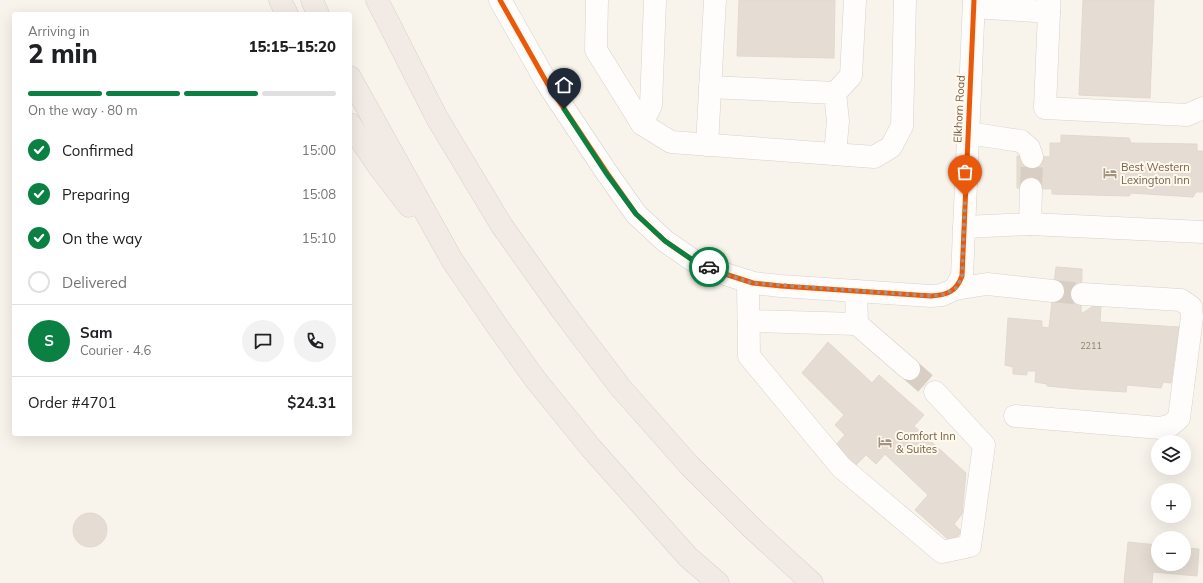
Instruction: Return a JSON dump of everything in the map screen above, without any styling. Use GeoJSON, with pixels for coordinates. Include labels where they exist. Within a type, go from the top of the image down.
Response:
{"type":"FeatureCollection","features":[{"type":"Feature","properties":{"kind":"highway"},"geometry":{"type":"LineString","coordinates":[[280,0],[287,12]]}},
{"type":"Feature","properties":{"kind":"highway"},"geometry":{"type":"LineString","coordinates":[[312,0],[317,12]]}},
{"type":"Feature","properties":{"kind":"highway"},"geometry":{"type":"LineString","coordinates":[[377,0],[437,118],[502,226],[561,309],[620,387],[689,465],[753,529],[812,583]]}},
{"type":"Feature","properties":{"kind":"highway"},"geometry":{"type":"LineString","coordinates":[[352,81],[452,260]]}},
{"type":"Feature","properties":{"kind":"highway"},"geometry":{"type":"LineString","coordinates":[[352,127],[378,168],[452,260],[535,379],[591,448],[688,557],[718,583]]}},
{"type":"Feature","properties":{"kind":"street"},"geometry":{"type":"LineString","coordinates":[[500,0],[547,83],[606,173],[636,214],[665,241],[694,261],[725,274],[748,281],[781,286],[931,296],[942,295],[955,289],[988,284],[1053,291]]}},
{"type":"Feature","properties":{"kind":"street"},"geometry":{"type":"LineString","coordinates":[[597,0],[596,50],[642,124],[671,142],[874,157],[891,147],[902,126],[905,0]]}},
{"type":"Feature","properties":{"kind":"street"},"geometry":{"type":"LineString","coordinates":[[642,124],[651,105],[655,0]]}},
{"type":"Feature","properties":{"kind":"street"},"geometry":{"type":"LineString","coordinates":[[706,145],[715,0]]}},
{"type":"Feature","properties":{"kind":"street"},"geometry":{"type":"LineString","coordinates":[[835,154],[838,121],[835,93],[851,76],[855,0]]}},
{"type":"Feature","properties":{"kind":"street"},"geometry":{"type":"LineString","coordinates":[[974,4],[1049,6],[1045,108],[1187,115],[1203,108]]}},
{"type":"Feature","properties":{"kind":"street","name":"Elkhorn Road"},"geometry":{"type":"LineString","coordinates":[[955,289],[962,276],[974,4]]}},
{"type":"Feature","properties":{"kind":"street"},"geometry":{"type":"LineString","coordinates":[[710,87],[835,93]]}},
{"type":"Feature","properties":{"kind":"street"},"geometry":{"type":"LineString","coordinates":[[968,133],[1021,141],[1029,148],[1032,156]]}},
{"type":"Feature","properties":{"kind":"street"},"geometry":{"type":"LineString","coordinates":[[1030,224],[1031,189]]}},
{"type":"Feature","properties":{"kind":"street"},"geometry":{"type":"LineString","coordinates":[[964,227],[1030,224],[1203,232]]}},
{"type":"Feature","properties":{"kind":"street"},"geometry":{"type":"LineString","coordinates":[[748,281],[749,356],[841,467],[942,552],[970,546],[984,445],[935,392]]}},
{"type":"Feature","properties":{"kind":"street"},"geometry":{"type":"LineString","coordinates":[[856,291],[857,324]]}},
{"type":"Feature","properties":{"kind":"street"},"geometry":{"type":"LineString","coordinates":[[1015,416],[1160,428],[1171,425],[1179,418],[1192,317],[1191,307],[1181,300],[1082,294]]}},
{"type":"Feature","properties":{"kind":"street"},"geometry":{"type":"LineString","coordinates":[[749,321],[857,324],[909,369]]}},
{"type":"Feature","properties":{"kind":"building"},"geometry":{"type":"Polygon","coordinates":[[[739,0],[835,0],[834,58],[737,56],[739,0]]]}},
{"type":"Feature","properties":{"kind":"building"},"geometry":{"type":"Polygon","coordinates":[[[1083,0],[1154,0],[1150,98],[1079,95],[1083,0]]]}},
{"type":"Feature","properties":{"kind":"building","name":"Best Western Lexington Inn"},"geometry":{"type":"Polygon","coordinates":[[[1061,135],[1129,138],[1131,143],[1197,144],[1197,151],[1203,151],[1203,192],[1196,192],[1193,197],[1131,193],[1129,196],[1052,194],[1052,189],[1017,188],[1017,156],[1050,157],[1050,143],[1061,143],[1061,135]]]}},
{"type":"Feature","properties":{"kind":"building"},"geometry":{"type":"Polygon","coordinates":[[[1056,267],[1082,269],[1081,314],[1095,305],[1101,305],[1100,322],[1179,327],[1171,383],[1163,382],[1161,388],[1127,385],[1126,392],[1047,386],[1047,384],[1035,382],[1036,371],[1027,371],[1027,375],[1013,374],[1013,367],[1005,365],[1008,318],[1042,321],[1042,327],[1049,328],[1056,267]]]}},
{"type":"Feature","properties":{"kind":"building","name":"Comfort Inn & Suites"},"geometry":{"type":"Polygon","coordinates":[[[828,342],[872,383],[879,375],[924,415],[914,426],[966,473],[962,514],[954,524],[962,532],[951,542],[915,510],[928,495],[885,454],[876,464],[866,455],[852,469],[832,449],[845,435],[835,425],[844,415],[802,373],[828,342]]]}},
{"type":"Feature","properties":{"kind":"building"},"geometry":{"type":"Polygon","coordinates":[[[87,513],[93,513],[97,514],[104,520],[107,530],[106,537],[100,544],[93,547],[87,547],[83,546],[76,540],[73,533],[73,527],[74,523],[80,516],[87,513]]]}},
{"type":"Feature","properties":{"kind":"building"},"geometry":{"type":"Polygon","coordinates":[[[1128,542],[1151,544],[1151,571],[1191,571],[1191,548],[1199,549],[1197,576],[1153,572],[1152,583],[1124,583],[1128,542]]]}},
{"type":"Feature","properties":{"kind":"tunnel"},"geometry":{"type":"LineString","coordinates":[[1031,189],[1032,157]]}},
{"type":"Feature","properties":{"kind":"tunnel"},"geometry":{"type":"LineString","coordinates":[[1053,291],[1082,294]]}},
{"type":"Feature","properties":{"kind":"tunnel"},"geometry":{"type":"LineString","coordinates":[[909,369],[935,392]]}},
{"type":"Feature","properties":{"kind":"cycle path"},"geometry":{"type":"LineString","coordinates":[[500,0],[547,83],[636,214],[665,241],[694,261],[725,274],[753,283],[931,296],[942,295],[950,292],[957,286],[962,276],[974,0]]}},
{"type":"Feature","properties":{"kind":"way so far"},"geometry":{"type":"LineString","coordinates":[[709,267],[753,283],[931,296],[942,295],[955,289],[962,276],[965,196]]}},
{"type":"Feature","properties":{"kind":"place","name":"Best Western Lexington Inn"},"geometry":{"type":"Point","coordinates":[1110,173]}},
{"type":"Feature","properties":{"kind":"place","name":"Comfort Inn & Suites"},"geometry":{"type":"Point","coordinates":[885,442]}},
{"type":"Feature","properties":{"kind":"route"},"geometry":{"type":"LineString","coordinates":[[564,109],[606,173],[636,214],[665,241],[694,261],[709,267]]}}]}
